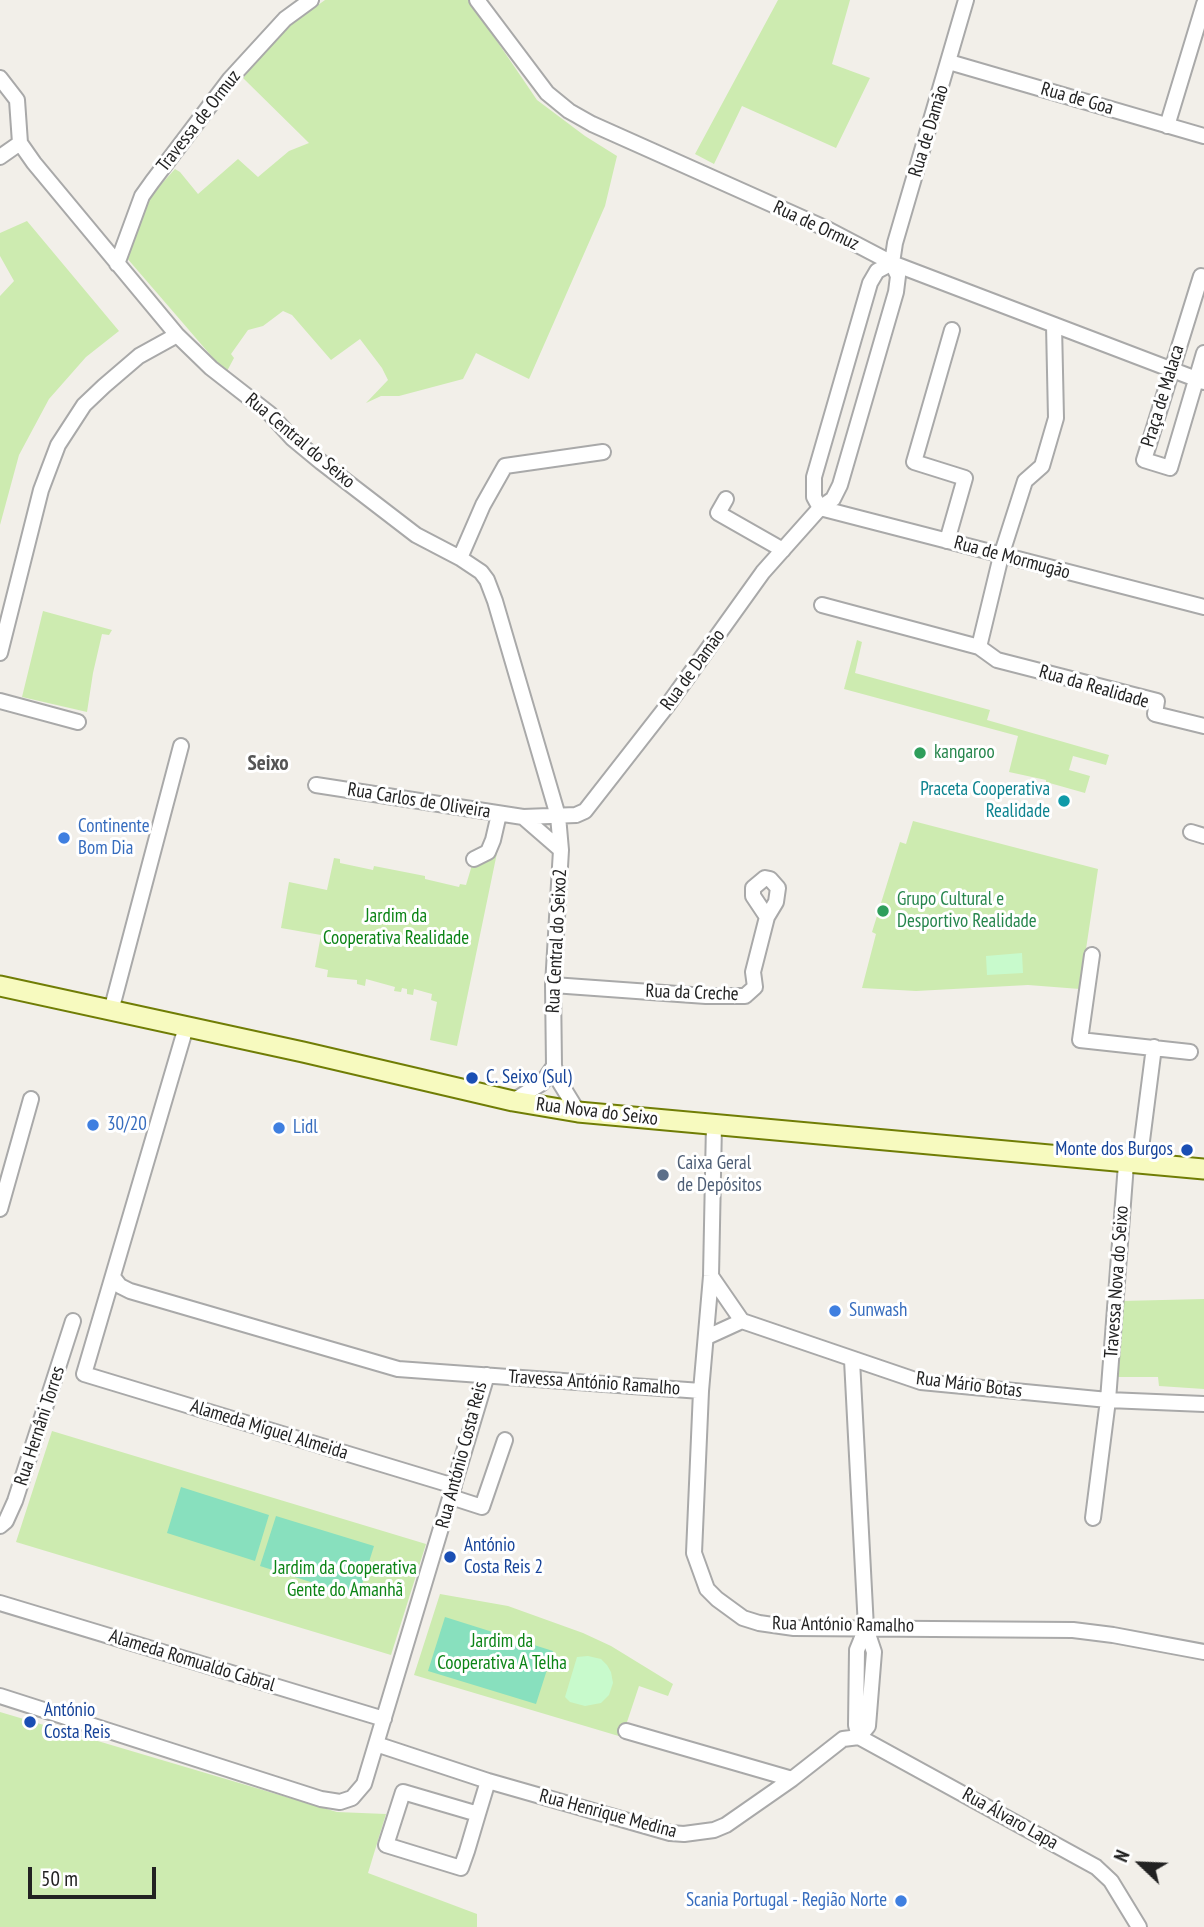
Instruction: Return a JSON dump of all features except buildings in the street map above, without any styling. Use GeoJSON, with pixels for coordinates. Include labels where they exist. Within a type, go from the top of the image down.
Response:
{"type":"FeatureCollection","features":[{"type":"Feature","properties":{"kind":"main road","name":"Rua Nova do Seixo"},"geometry":{"type":"LineString","coordinates":[[0,986],[513,1101],[578,1112],[1204,1170]]}},
{"type":"Feature","properties":{"kind":"street","name":"Travessa de Ormuz"},"geometry":{"type":"LineString","coordinates":[[117,264],[142,196],[152,182],[235,74],[285,19],[312,0]]}},
{"type":"Feature","properties":{"kind":"street","name":"Rua de Ormuz"},"geometry":{"type":"LineString","coordinates":[[477,0],[547,93],[569,111],[695,172],[827,229],[892,262],[1200,381]]}},
{"type":"Feature","properties":{"kind":"street","name":"Rua de Damão"},"geometry":{"type":"LineString","coordinates":[[558,816],[576,815],[585,811],[667,706],[763,572],[820,508],[833,499],[844,472],[896,292],[898,276],[892,262],[895,243],[967,0]]}},
{"type":"Feature","properties":{"kind":"street"},"geometry":{"type":"LineString","coordinates":[[1167,126],[1204,4]]}},
{"type":"Feature","properties":{"kind":"street","name":"Rua de Goa"},"geometry":{"type":"LineString","coordinates":[[949,62],[1204,136]]}},
{"type":"Feature","properties":{"kind":"street"},"geometry":{"type":"LineString","coordinates":[[0,78],[17,100],[20,143],[0,157]]}},
{"type":"Feature","properties":{"kind":"street","name":"Rua Central do Seixo"},"geometry":{"type":"LineString","coordinates":[[20,143],[177,335],[211,368],[270,414],[292,438],[321,462],[416,535],[481,572],[495,601],[558,816]]}},
{"type":"Feature","properties":{"kind":"street"},"geometry":{"type":"LineString","coordinates":[[820,508],[814,497],[814,477],[870,283],[877,271],[892,262]]}},
{"type":"Feature","properties":{"kind":"street","name":"Praça de Malaca"},"geometry":{"type":"LineString","coordinates":[[1204,277],[1201,276],[1144,460],[1170,468],[1200,381],[1204,353]]}},
{"type":"Feature","properties":{"kind":"street"},"geometry":{"type":"LineString","coordinates":[[979,647],[1001,556],[1025,481],[1042,466],[1056,418],[1054,325]]}},
{"type":"Feature","properties":{"kind":"street"},"geometry":{"type":"LineString","coordinates":[[947,541],[965,478],[914,462],[952,330]]}},
{"type":"Feature","properties":{"kind":"street"},"geometry":{"type":"LineString","coordinates":[[0,653],[41,490],[58,444],[84,405],[104,386],[139,356],[177,335]]}},
{"type":"Feature","properties":{"kind":"street"},"geometry":{"type":"LineString","coordinates":[[460,558],[483,505],[505,466],[603,452]]}},
{"type":"Feature","properties":{"kind":"street"},"geometry":{"type":"LineString","coordinates":[[726,499],[718,513],[783,550]]}},
{"type":"Feature","properties":{"kind":"street","name":"Rua de Mormugão"},"geometry":{"type":"LineString","coordinates":[[820,508],[1204,607]]}},
{"type":"Feature","properties":{"kind":"street","name":"Rua da Realidade"},"geometry":{"type":"LineString","coordinates":[[822,605],[979,647],[997,660],[1157,701],[1154,713],[1204,726]]}},
{"type":"Feature","properties":{"kind":"street"},"geometry":{"type":"LineString","coordinates":[[0,701],[78,722]]}},
{"type":"Feature","properties":{"kind":"street"},"geometry":{"type":"LineString","coordinates":[[111,1011],[181,746]]}},
{"type":"Feature","properties":{"kind":"street","name":"Rua Carlos de Oliveira"},"geometry":{"type":"LineString","coordinates":[[316,785],[499,814],[523,817],[558,816]]}},
{"type":"Feature","properties":{"kind":"street"},"geometry":{"type":"LineString","coordinates":[[474,859],[484,856],[491,847],[499,814]]}},
{"type":"Feature","properties":{"kind":"street","name":"Rua Central do Seixo2"},"geometry":{"type":"LineString","coordinates":[[558,816],[561,850],[553,985],[554,1066],[559,1081],[578,1112]]}},
{"type":"Feature","properties":{"kind":"street"},"geometry":{"type":"LineString","coordinates":[[523,817],[561,850]]}},
{"type":"Feature","properties":{"kind":"street","name":"Rua da Creche"},"geometry":{"type":"LineString","coordinates":[[553,985],[706,996],[745,996],[755,987],[753,972],[767,917]]}},
{"type":"Feature","properties":{"kind":"street"},"geometry":{"type":"LineString","coordinates":[[1092,955],[1080,1040],[1190,1052]]}},
{"type":"Feature","properties":{"kind":"street"},"geometry":{"type":"LineString","coordinates":[[113,1277],[186,1027]]}},
{"type":"Feature","properties":{"kind":"street","name":"Travessa Nova do Seixo"},"geometry":{"type":"LineString","coordinates":[[1093,1518],[1133,1164],[1154,1047]]}},
{"type":"Feature","properties":{"kind":"street"},"geometry":{"type":"LineString","coordinates":[[513,1101],[542,1083],[554,1066]]}},
{"type":"Feature","properties":{"kind":"street"},"geometry":{"type":"LineString","coordinates":[[0,1209],[31,1099]]}},
{"type":"Feature","properties":{"kind":"street","name":"Rua António Ramalho"},"geometry":{"type":"LineString","coordinates":[[714,1124],[711,1276],[701,1391],[694,1553],[707,1589],[743,1618],[794,1628],[1073,1630],[1204,1652]]}},
{"type":"Feature","properties":{"kind":"street"},"geometry":{"type":"LineString","coordinates":[[707,1336],[742,1321],[711,1276]]}},
{"type":"Feature","properties":{"kind":"street","name":"Alameda Miguel Almeida"},"geometry":{"type":"LineString","coordinates":[[113,1277],[83,1374],[453,1491],[482,1507],[505,1440]]}},
{"type":"Feature","properties":{"kind":"street","name":"Rua António Costa Reis"},"geometry":{"type":"LineString","coordinates":[[0,1696],[331,1801],[346,1801],[359,1793],[384,1719],[487,1375],[398,1369],[131,1291],[120,1286],[113,1277]]}},
{"type":"Feature","properties":{"kind":"street","name":"Rua Hernâni Torres"},"geometry":{"type":"LineString","coordinates":[[0,1526],[6,1521],[15,1501],[73,1321]]}},
{"type":"Feature","properties":{"kind":"street","name":"Rua Mário Botas"},"geometry":{"type":"LineString","coordinates":[[742,1321],[921,1382],[1108,1401],[1204,1404]]}},
{"type":"Feature","properties":{"kind":"street"},"geometry":{"type":"LineString","coordinates":[[852,1360],[866,1628],[874,1652],[868,1726],[859,1737]]}},
{"type":"Feature","properties":{"kind":"street","name":"Travessa António Ramalho"},"geometry":{"type":"LineString","coordinates":[[487,1375],[701,1391]]}},
{"type":"Feature","properties":{"kind":"street","name":"Alameda Romualdo Cabral"},"geometry":{"type":"LineString","coordinates":[[0,1603],[384,1719]]}},
{"type":"Feature","properties":{"kind":"street"},"geometry":{"type":"LineString","coordinates":[[626,1731],[792,1779]]}},
{"type":"Feature","properties":{"kind":"street","name":"Rua Henrique Medina"},"geometry":{"type":"LineString","coordinates":[[376,1744],[488,1781],[670,1833],[684,1834],[713,1830],[726,1825],[843,1740],[859,1737]]}},
{"type":"Feature","properties":{"kind":"street","name":"Rua Álvaro Lapa"},"geometry":{"type":"LineString","coordinates":[[859,1737],[1096,1867],[1111,1881],[1139,1927]]}},
{"type":"Feature","properties":{"kind":"street"},"geometry":{"type":"LineString","coordinates":[[478,1814],[403,1792],[387,1845],[461,1868],[478,1814],[488,1781]]}},
{"type":"Feature","properties":{"kind":"green space"},"geometry":{"type":"Polygon","coordinates":[[[325,0],[469,0],[537,100],[617,156],[605,206],[529,379],[476,353],[463,379],[399,396],[381,396],[366,403],[388,380],[360,339],[331,360],[292,315],[283,311],[263,326],[248,330],[231,354],[234,358],[226,373],[126,257],[145,202],[175,169],[198,194],[238,159],[258,177],[289,151],[309,143],[243,78],[286,28],[325,0]]]}},
{"type":"Feature","properties":{"kind":"green space"},"geometry":{"type":"Polygon","coordinates":[[[778,0],[850,0],[832,64],[870,78],[836,148],[742,106],[714,164],[695,154],[778,0]]]}},
{"type":"Feature","properties":{"kind":"green space"},"geometry":{"type":"Polygon","coordinates":[[[27,221],[119,331],[86,357],[49,399],[19,455],[0,525],[0,296],[14,281],[0,256],[0,233],[27,221]]]}},
{"type":"Feature","properties":{"kind":"green space"},"geometry":{"type":"Polygon","coordinates":[[[43,611],[112,630],[109,635],[102,634],[87,712],[22,697],[43,611]]]}},
{"type":"Feature","properties":{"kind":"green space"},"geometry":{"type":"Polygon","coordinates":[[[857,640],[862,642],[855,673],[990,710],[987,720],[1109,755],[1106,765],[1073,756],[1069,770],[1090,776],[1085,793],[1046,780],[1009,772],[1018,736],[844,689],[857,640]]]}},
{"type":"Feature","properties":{"kind":"green space"},"geometry":{"type":"Polygon","coordinates":[[[913,821],[1098,869],[1080,989],[1028,985],[916,991],[862,988],[876,934],[872,932],[900,842],[906,844],[913,821]]]}},
{"type":"Feature","properties":{"kind":"green space","name":"Jardim da Cooperativa Realidade"},"geometry":{"type":"Polygon","coordinates":[[[494,845],[498,848],[457,1046],[430,1040],[437,1002],[431,1000],[432,994],[414,989],[413,995],[407,994],[407,989],[394,991],[395,987],[366,979],[365,986],[357,984],[357,980],[327,977],[328,970],[315,967],[321,935],[281,928],[289,882],[327,890],[334,858],[340,859],[340,863],[373,870],[374,866],[425,876],[425,879],[459,887],[460,884],[466,885],[472,865],[494,845]]]}},
{"type":"Feature","properties":{"kind":"green space"},"geometry":{"type":"Polygon","coordinates":[[[1022,953],[1023,973],[987,975],[986,956],[1022,953]]]}},
{"type":"Feature","properties":{"kind":"green space"},"geometry":{"type":"Polygon","coordinates":[[[1204,1299],[1204,1389],[1159,1386],[1158,1377],[1117,1377],[1121,1301],[1204,1299]]]}},
{"type":"Feature","properties":{"kind":"green space","name":"Jardim da Cooperativa Gente do Amanhã"},"geometry":{"type":"Polygon","coordinates":[[[52,1431],[426,1544],[391,1655],[16,1542],[52,1431]]]}},
{"type":"Feature","properties":{"kind":"green space"},"geometry":{"type":"Polygon","coordinates":[[[181,1487],[269,1515],[255,1561],[167,1533],[181,1487]]]}},
{"type":"Feature","properties":{"kind":"green space"},"geometry":{"type":"Polygon","coordinates":[[[276,1516],[374,1546],[358,1597],[260,1566],[276,1516]]]}},
{"type":"Feature","properties":{"kind":"green space","name":"Jardim da Cooperativa A Telha"},"geometry":{"type":"Polygon","coordinates":[[[440,1594],[508,1606],[583,1633],[611,1646],[673,1684],[668,1696],[639,1686],[622,1737],[414,1675],[440,1594]]]}},
{"type":"Feature","properties":{"kind":"green space"},"geometry":{"type":"Polygon","coordinates":[[[445,1617],[553,1651],[536,1704],[428,1671],[445,1617]]]}},
{"type":"Feature","properties":{"kind":"green space"},"geometry":{"type":"Polygon","coordinates":[[[577,1657],[601,1659],[607,1665],[613,1683],[609,1695],[601,1703],[585,1706],[570,1702],[565,1697],[577,1657]]]}},
{"type":"Feature","properties":{"kind":"green space"},"geometry":{"type":"Polygon","coordinates":[[[0,1712],[337,1812],[386,1814],[368,1873],[477,1914],[477,1927],[0,1927],[0,1712]]]}},
{"type":"Feature","properties":{"kind":"place","name":"kangaroo"},"geometry":{"type":"Point","coordinates":[920,753]}},
{"type":"Feature","properties":{"kind":"place","name":"Praceta Cooperativa Realidade"},"geometry":{"type":"Point","coordinates":[1064,801]}},
{"type":"Feature","properties":{"kind":"place","name":"Continente Bom Dia"},"geometry":{"type":"Point","coordinates":[64,838]}},
{"type":"Feature","properties":{"kind":"place","name":"Grupo Cultural e Desportivo Realidade"},"geometry":{"type":"Point","coordinates":[883,911]}},
{"type":"Feature","properties":{"kind":"place","name":"C. Seixo (Sul)"},"geometry":{"type":"Point","coordinates":[472,1078]}},
{"type":"Feature","properties":{"kind":"place","name":"30/20"},"geometry":{"type":"Point","coordinates":[93,1125]}},
{"type":"Feature","properties":{"kind":"place","name":"Lidl"},"geometry":{"type":"Point","coordinates":[279,1128]}},
{"type":"Feature","properties":{"kind":"place","name":"Monte dos Burgos"},"geometry":{"type":"Point","coordinates":[1187,1150]}},
{"type":"Feature","properties":{"kind":"place","name":"Caixa Geral de Depósitos"},"geometry":{"type":"Point","coordinates":[663,1175]}},
{"type":"Feature","properties":{"kind":"place","name":"Sunwash"},"geometry":{"type":"Point","coordinates":[835,1311]}},
{"type":"Feature","properties":{"kind":"place","name":"António Costa Reis 2"},"geometry":{"type":"Point","coordinates":[450,1557]}},
{"type":"Feature","properties":{"kind":"place","name":"António Costa Reis"},"geometry":{"type":"Point","coordinates":[30,1722]}},
{"type":"Feature","properties":{"kind":"place","name":"Scania Portugal - Região Norte"},"geometry":{"type":"Point","coordinates":[901,1901]}},
{"type":"Feature","properties":{"kind":"district","name":"Seixo"},"geometry":{"type":"Point","coordinates":[268,764]}}]}
